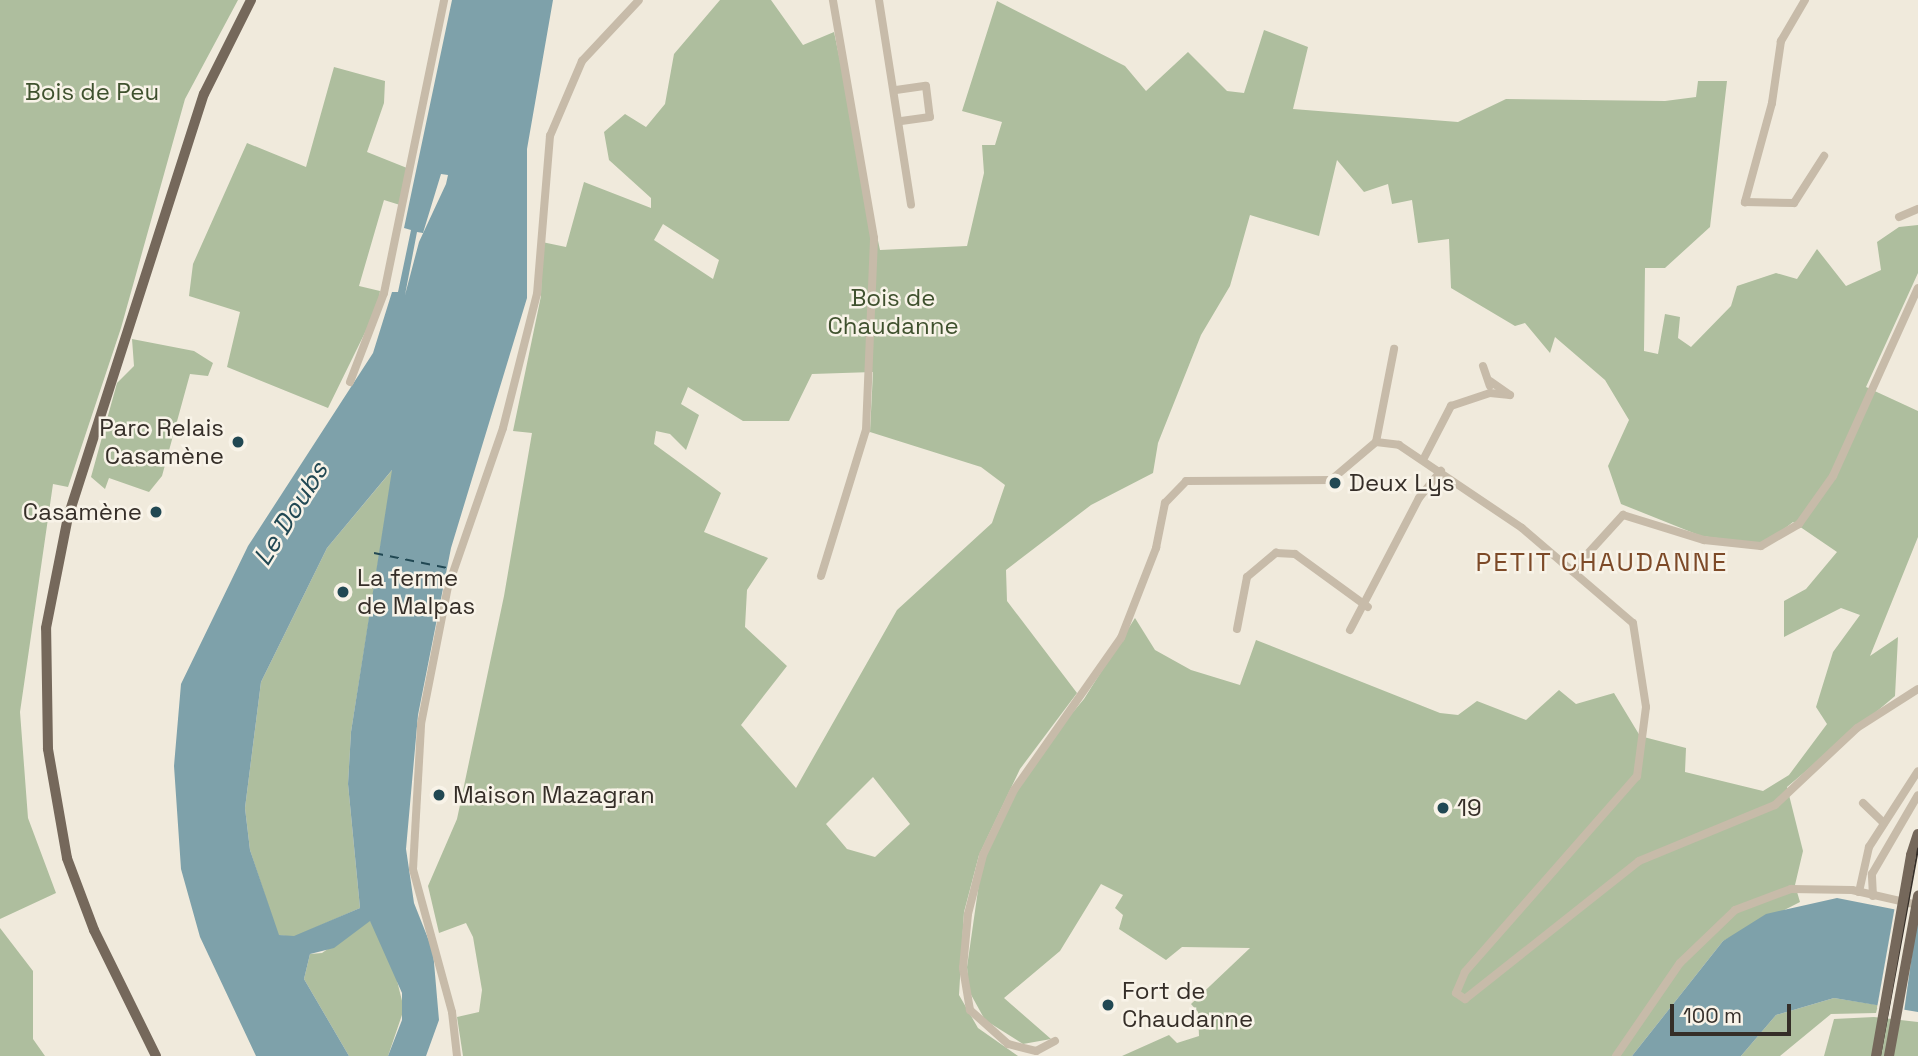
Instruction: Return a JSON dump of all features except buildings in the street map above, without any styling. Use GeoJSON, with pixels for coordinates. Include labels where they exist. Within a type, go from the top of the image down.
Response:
{"type":"FeatureCollection","features":[{"type":"Feature","properties":{"kind":"main road"},"geometry":{"type":"LineString","coordinates":[[156,1056],[78,890],[48,749],[50,597],[204,94],[251,0]]}},
{"type":"Feature","properties":{"kind":"main road"},"geometry":{"type":"LineString","coordinates":[[1876,1056],[1911,855],[1918,834]]}},
{"type":"Feature","properties":{"kind":"main road"},"geometry":{"type":"LineString","coordinates":[[1889,1056],[1918,897]]}},
{"type":"Feature","properties":{"kind":"street"},"geometry":{"type":"LineString","coordinates":[[350,382],[384,293],[444,0]]}},
{"type":"Feature","properties":{"kind":"street"},"geometry":{"type":"LineString","coordinates":[[457,1056],[452,1012],[412,869],[421,724],[448,587],[503,428],[537,294],[543,173],[561,103],[582,61],[639,0]]}},
{"type":"Feature","properties":{"kind":"street"},"geometry":{"type":"LineString","coordinates":[[821,576],[866,430],[874,238],[833,0]]}},
{"type":"Feature","properties":{"kind":"street"},"geometry":{"type":"LineString","coordinates":[[879,0],[901,121],[911,205]]}},
{"type":"Feature","properties":{"kind":"street"},"geometry":{"type":"LineString","coordinates":[[1805,0],[1778,50],[1772,103],[1745,202],[1794,203],[1824,156]]}},
{"type":"Feature","properties":{"kind":"street"},"geometry":{"type":"LineString","coordinates":[[896,90],[926,86],[930,117],[901,121]]}},
{"type":"Feature","properties":{"kind":"street"},"geometry":{"type":"LineString","coordinates":[[1899,217],[1918,209]]}},
{"type":"Feature","properties":{"kind":"street"},"geometry":{"type":"LineString","coordinates":[[1572,571],[1623,515],[1704,540],[1761,546],[1799,524],[1833,476],[1918,288]]}},
{"type":"Feature","properties":{"kind":"street"},"geometry":{"type":"LineString","coordinates":[[1055,1041],[1036,1051],[1008,1044],[970,1010],[963,968],[968,914],[984,855],[1026,768],[1121,638],[1171,492],[1196,478],[1331,480],[1376,442],[1394,349]]}},
{"type":"Feature","properties":{"kind":"street"},"geometry":{"type":"LineString","coordinates":[[1483,366],[1490,380],[1490,393]]}},
{"type":"Feature","properties":{"kind":"street"},"geometry":{"type":"LineString","coordinates":[[1424,458],[1448,408],[1490,393],[1511,393],[1490,380]]}},
{"type":"Feature","properties":{"kind":"street"},"geometry":{"type":"LineString","coordinates":[[1376,442],[1424,458],[1572,571],[1633,622],[1646,706],[1637,776],[1465,972],[1457,985],[1460,997],[1470,997],[1639,861],[1775,805],[1857,729],[1918,689]]}},
{"type":"Feature","properties":{"kind":"street"},"geometry":{"type":"LineString","coordinates":[[1350,630],[1368,607],[1419,498],[1441,471]]}},
{"type":"Feature","properties":{"kind":"street"},"geometry":{"type":"LineString","coordinates":[[1237,629],[1247,577],[1276,553],[1295,554],[1368,607]]}},
{"type":"Feature","properties":{"kind":"street"},"geometry":{"type":"LineString","coordinates":[[1858,892],[1869,846],[1918,771]]}},
{"type":"Feature","properties":{"kind":"street"},"geometry":{"type":"LineString","coordinates":[[1873,896],[1872,874],[1918,795]]}},
{"type":"Feature","properties":{"kind":"street"},"geometry":{"type":"LineString","coordinates":[[1863,803],[1884,823]]}},
{"type":"Feature","properties":{"kind":"street"},"geometry":{"type":"LineString","coordinates":[[1616,1056],[1680,963],[1735,910],[1791,889],[1858,892],[1918,905]]}},
{"type":"Feature","properties":{"kind":"green space","name":"Bois de Peu"},"geometry":{"type":"Polygon","coordinates":[[[0,0],[238,0],[185,99],[121,328],[68,487],[53,484],[20,712],[28,818],[56,893],[0,919],[0,0]]]}},
{"type":"Feature","properties":{"kind":"green space","name":"Bois de Chaudanne"},"geometry":{"type":"Polygon","coordinates":[[[720,0],[771,0],[803,45],[834,32],[880,250],[967,246],[984,173],[982,145],[995,145],[1002,122],[962,111],[997,1],[1125,66],[1146,91],[1188,52],[1227,91],[1244,93],[1264,30],[1308,47],[1293,109],[1458,122],[1506,99],[1665,101],[1696,97],[1698,81],[1727,81],[1710,227],[1665,268],[1645,268],[1644,351],[1658,354],[1665,314],[1680,317],[1678,338],[1691,347],[1731,306],[1737,286],[1776,273],[1797,279],[1817,249],[1846,286],[1881,270],[1877,242],[1899,227],[1918,225],[1918,273],[1866,387],[1918,411],[1918,537],[1870,656],[1898,637],[1895,696],[1787,787],[1803,851],[1795,885],[1800,902],[1723,941],[1632,1056],[1122,1056],[1169,1035],[1177,1043],[1199,1036],[1198,1012],[1191,1004],[1250,948],[1182,947],[1166,960],[1119,929],[1123,915],[1115,908],[1123,895],[1101,884],[1060,951],[1004,998],[1051,1039],[1023,1044],[985,1020],[969,991],[967,967],[983,855],[1026,768],[1084,699],[1135,618],[1155,650],[1191,670],[1240,685],[1256,640],[1440,713],[1458,715],[1477,701],[1526,720],[1559,690],[1576,704],[1614,693],[1640,736],[1686,748],[1685,772],[1763,791],[1789,775],[1827,724],[1816,707],[1833,652],[1860,615],[1841,608],[1784,637],[1784,601],[1806,589],[1837,552],[1793,522],[1765,544],[1701,536],[1621,504],[1608,466],[1629,420],[1605,380],[1555,337],[1550,353],[1525,323],[1515,326],[1451,288],[1449,239],[1418,243],[1412,200],[1392,204],[1388,184],[1364,192],[1337,160],[1319,236],[1250,215],[1230,286],[1201,335],[1158,443],[1153,473],[1091,505],[1006,570],[1007,601],[1077,693],[1020,769],[979,855],[964,912],[959,995],[978,1028],[1018,1056],[463,1056],[457,1017],[479,1012],[482,990],[473,937],[466,923],[439,933],[428,886],[457,819],[504,596],[532,433],[513,431],[541,296],[542,242],[566,247],[584,182],[651,208],[651,198],[609,160],[604,132],[625,114],[646,127],[665,104],[674,54],[720,0]],[[663,224],[654,240],[713,279],[719,260],[663,224]],[[873,372],[812,374],[789,421],[743,421],[688,387],[681,404],[699,415],[686,450],[670,434],[656,431],[654,444],[721,493],[704,532],[768,558],[747,590],[745,627],[787,666],[741,725],[796,788],[897,610],[992,523],[1005,485],[981,467],[870,432],[873,372]],[[873,777],[826,824],[847,849],[875,857],[910,824],[873,777]]]}},
{"type":"Feature","properties":{"kind":"green space"},"geometry":{"type":"Polygon","coordinates":[[[334,67],[385,81],[384,103],[367,152],[407,168],[400,205],[384,200],[359,286],[380,291],[378,306],[328,408],[227,367],[240,312],[189,296],[193,264],[247,143],[306,167],[334,67]]]}},
{"type":"Feature","properties":{"kind":"green space"},"geometry":{"type":"Polygon","coordinates":[[[132,339],[194,351],[213,363],[208,376],[190,374],[162,476],[149,492],[109,478],[105,489],[91,477],[117,383],[134,366],[132,339]]]}},
{"type":"Feature","properties":{"kind":"green space"},"geometry":{"type":"Polygon","coordinates":[[[393,469],[351,732],[348,784],[360,908],[294,937],[278,935],[250,850],[245,808],[261,682],[327,548],[393,469]]]}},
{"type":"Feature","properties":{"kind":"green space"},"geometry":{"type":"Polygon","coordinates":[[[370,920],[392,960],[404,1009],[388,1056],[349,1056],[304,979],[310,954],[322,953],[370,920]]]}},
{"type":"Feature","properties":{"kind":"green space"},"geometry":{"type":"Polygon","coordinates":[[[0,928],[33,971],[33,1039],[45,1056],[0,1056],[0,928]]]}},
{"type":"Feature","properties":{"kind":"green space"},"geometry":{"type":"Polygon","coordinates":[[[1834,998],[1878,1005],[1876,1013],[1831,1014],[1780,1056],[1741,1056],[1776,1015],[1834,998]]]}},
{"type":"Feature","properties":{"kind":"green space"},"geometry":{"type":"Polygon","coordinates":[[[1874,1017],[1918,1022],[1918,1056],[1824,1056],[1834,1019],[1874,1017]]]}},
{"type":"Feature","properties":{"kind":"water","name":"Le Doubs"},"geometry":{"type":"Polygon","coordinates":[[[452,0],[553,0],[527,149],[527,298],[451,548],[418,715],[406,849],[414,903],[433,951],[439,1020],[426,1056],[388,1056],[402,1020],[402,993],[370,921],[334,948],[310,954],[304,979],[349,1056],[256,1056],[200,937],[181,869],[174,766],[181,684],[248,546],[373,353],[392,292],[398,292],[411,230],[404,228],[452,0]],[[441,174],[423,233],[417,232],[405,295],[419,242],[446,184],[448,175],[441,174]],[[392,470],[327,548],[261,682],[245,808],[250,850],[279,935],[294,936],[360,908],[348,784],[351,732],[392,470]]]}},
{"type":"Feature","properties":{"kind":"water"},"geometry":{"type":"Polygon","coordinates":[[[1837,898],[1918,914],[1918,1012],[1834,998],[1776,1015],[1741,1056],[1632,1056],[1723,941],[1766,914],[1837,898]]]}},
{"type":"Feature","properties":{"kind":"pier"},"geometry":{"type":"Polygon","coordinates":[[[1895,906],[1918,911],[1904,1012],[1877,1008],[1895,906]]]}},
{"type":"Feature","properties":{"kind":"ferry route"},"geometry":{"type":"LineString","coordinates":[[374,553],[448,568]]}},
{"type":"Feature","properties":{"kind":"tram line"},"geometry":{"type":"LineString","coordinates":[[1880,1056],[1918,848]]}},
{"type":"Feature","properties":{"kind":"place","name":"Parc Relais Casamène"},"geometry":{"type":"Point","coordinates":[238,442]}},
{"type":"Feature","properties":{"kind":"place","name":"Deux Lys"},"geometry":{"type":"Point","coordinates":[1335,483]}},
{"type":"Feature","properties":{"kind":"place","name":"Casamène"},"geometry":{"type":"Point","coordinates":[156,512]}},
{"type":"Feature","properties":{"kind":"place","name":"La ferme de Malpas"},"geometry":{"type":"Point","coordinates":[343,592]}},
{"type":"Feature","properties":{"kind":"place","name":"Maison Mazagran"},"geometry":{"type":"Point","coordinates":[439,795]}},
{"type":"Feature","properties":{"kind":"place","name":"19"},"geometry":{"type":"Point","coordinates":[1443,808]}},
{"type":"Feature","properties":{"kind":"place","name":"Fort de Chaudanne"},"geometry":{"type":"Point","coordinates":[1108,1005]}},
{"type":"Feature","properties":{"kind":"district","name":"PETIT CHAUDANNE"},"geometry":{"type":"Point","coordinates":[1602,563]}}]}
